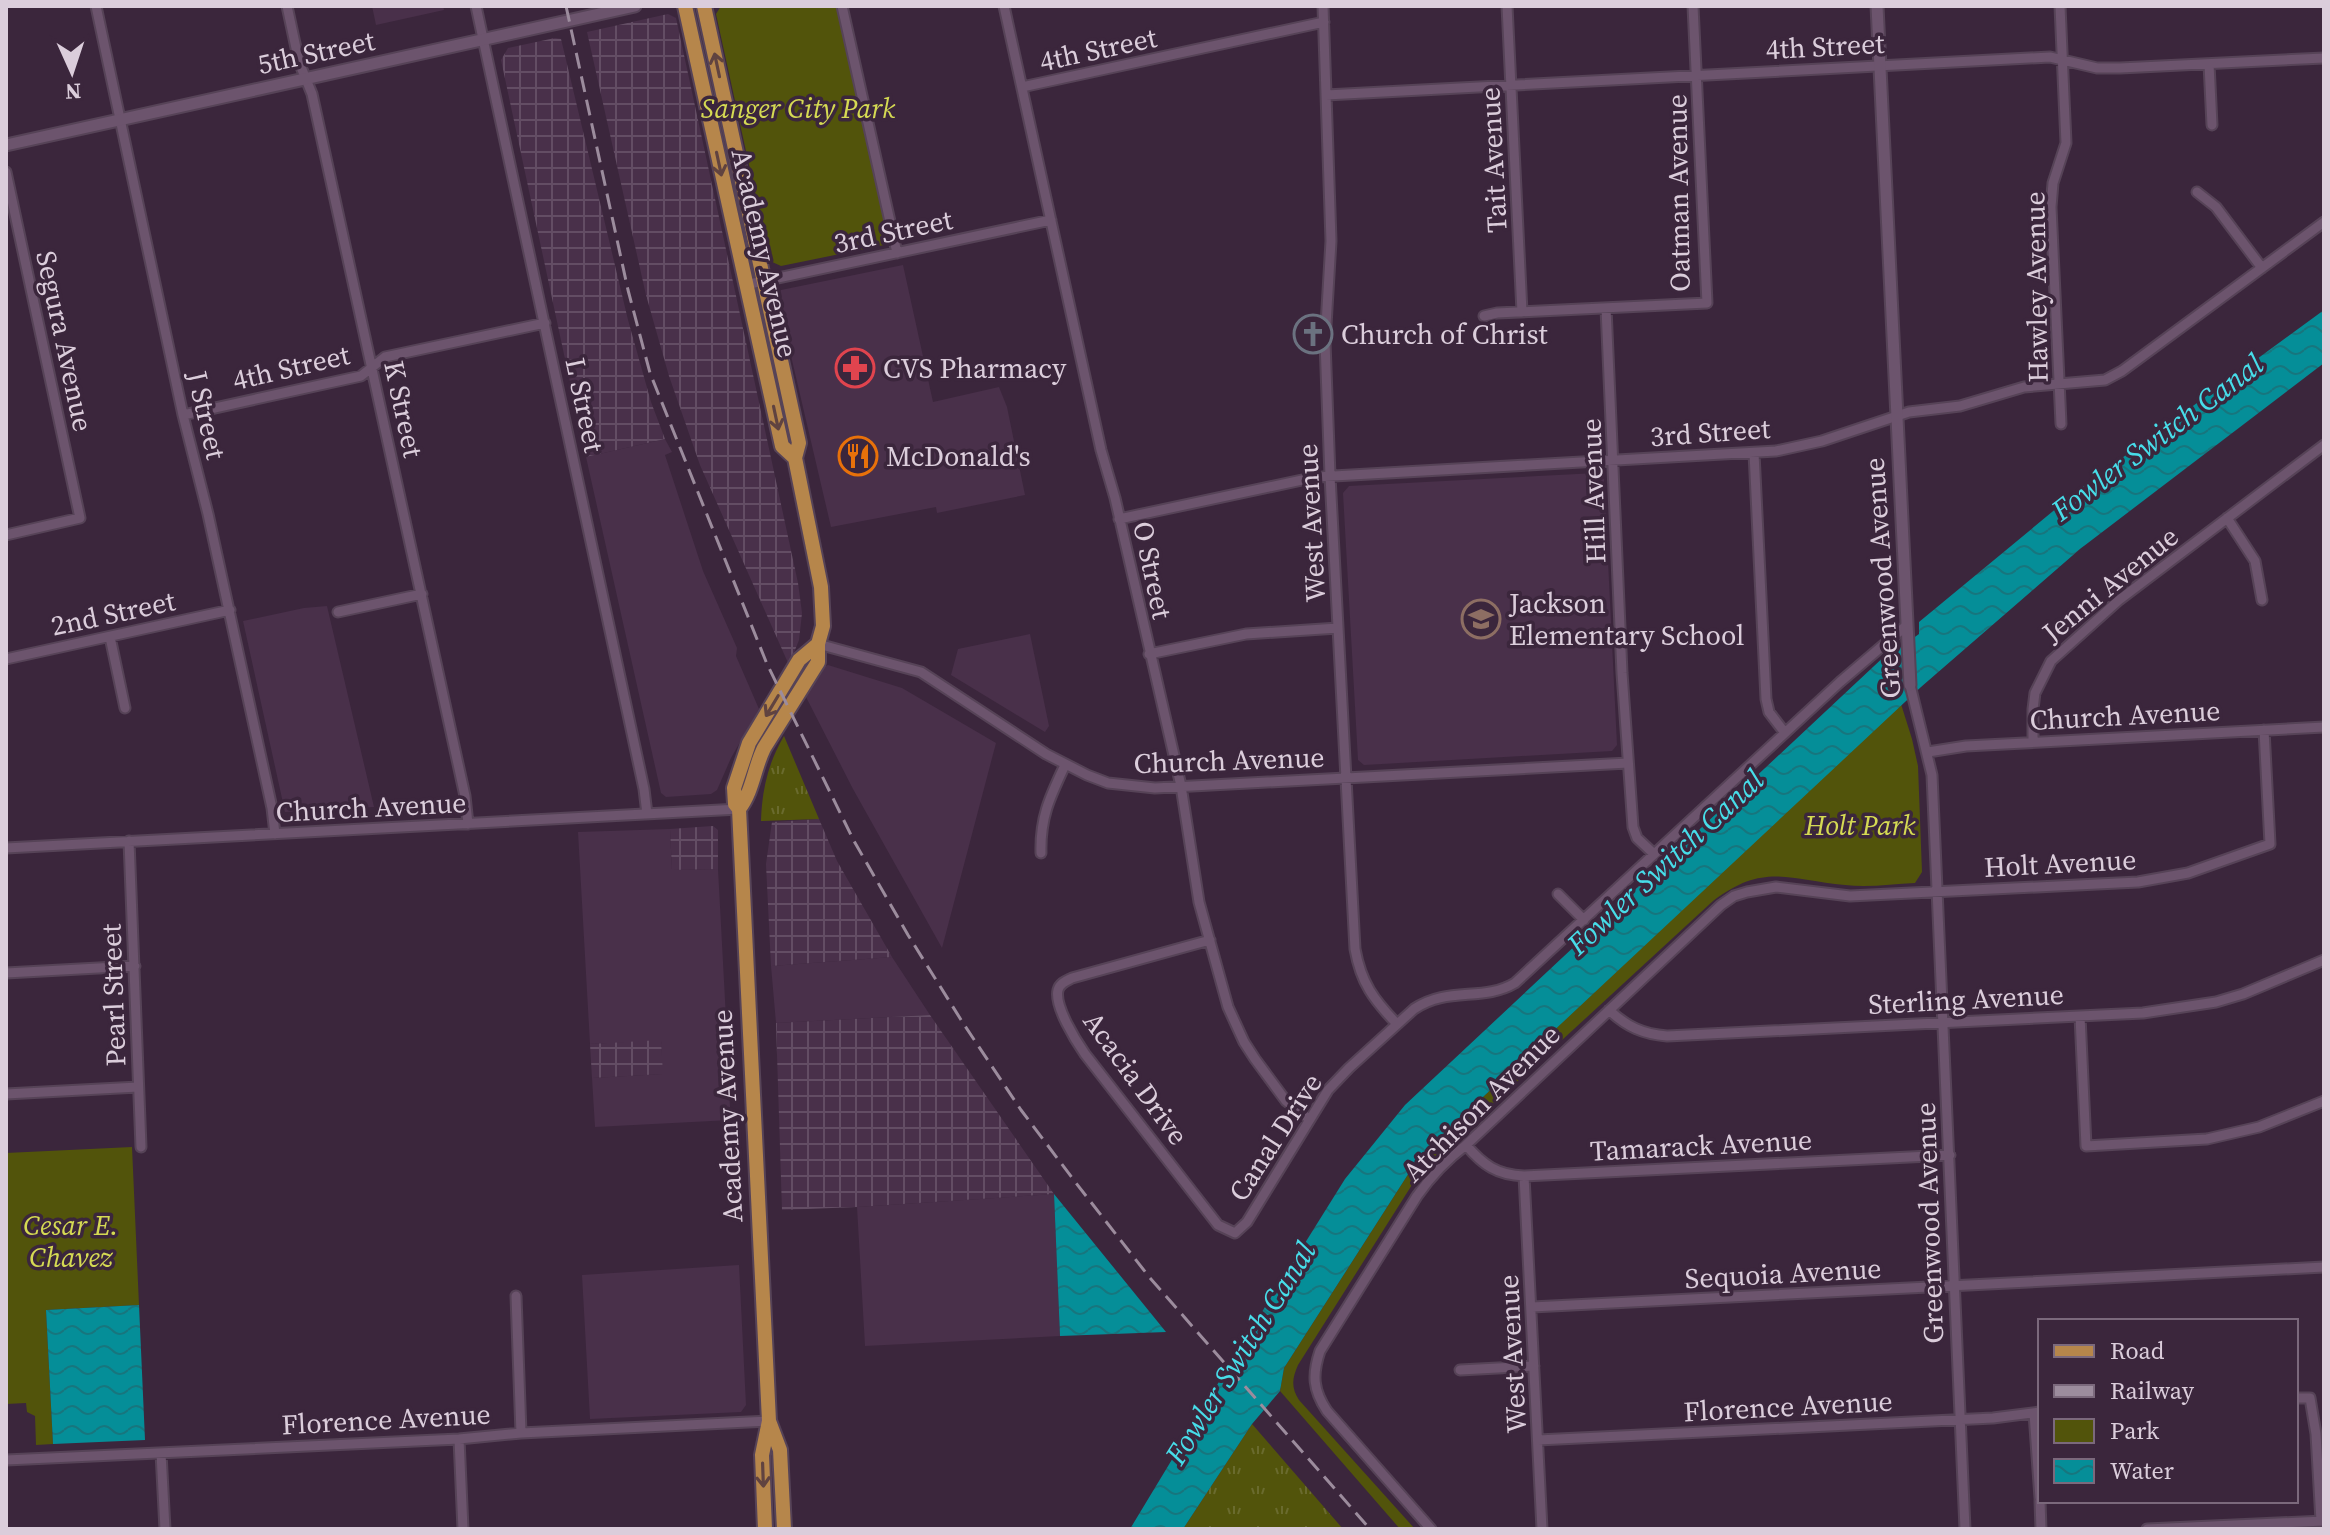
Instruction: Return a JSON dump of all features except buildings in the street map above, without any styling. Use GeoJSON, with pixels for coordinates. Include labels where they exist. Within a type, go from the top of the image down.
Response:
{"type":"FeatureCollection","features":[{"type":"Feature","properties":{"kind":"main road","name":"Academy Avenue"},"geometry":{"type":"LineString","coordinates":[[685,6],[782,446],[795,458]]}},
{"type":"Feature","properties":{"kind":"main road","name":"Academy Avenue"},"geometry":{"type":"LineString","coordinates":[[704,6],[799,443],[795,458],[822,600],[823,626],[818,644],[799,660],[749,743],[734,788],[735,804],[739,809],[769,1421],[762,1455],[765,1529]]}},
{"type":"Feature","properties":{"kind":"main road"},"geometry":{"type":"LineString","coordinates":[[705,99],[715,105],[722,134],[736,152]]}},
{"type":"Feature","properties":{"kind":"main road","name":"Academy Avenue"},"geometry":{"type":"LineString","coordinates":[[769,1421],[780,1450],[784,1529]]}},
{"type":"Feature","properties":{"kind":"street","name":"J Street"},"geometry":{"type":"LineString","coordinates":[[96,6],[183,415],[230,610],[275,834]]}},
{"type":"Feature","properties":{"kind":"street","name":"K Street"},"geometry":{"type":"LineString","coordinates":[[287,6],[299,62],[312,94],[372,365],[465,796],[468,824]]}},
{"type":"Feature","properties":{"kind":"street","name":"L Street"},"geometry":{"type":"LineString","coordinates":[[476,6],[647,814]]}},
{"type":"Feature","properties":{"kind":"street","name":"5th Street"},"geometry":{"type":"LineString","coordinates":[[6,145],[635,6]]}},
{"type":"Feature","properties":{"kind":"street"},"geometry":{"type":"LineString","coordinates":[[842,6],[897,253]]}},
{"type":"Feature","properties":{"kind":"street","name":"O Street"},"geometry":{"type":"LineString","coordinates":[[1004,6],[1101,450],[1181,786],[1193,868],[1228,1007],[1244,1042],[1286,1101],[1309,1119]]}},
{"type":"Feature","properties":{"kind":"street","name":"West Avenue"},"geometry":{"type":"LineString","coordinates":[[1323,6],[1331,241],[1325,316],[1330,476],[1355,949],[1358,969],[1376,1003],[1397,1024]]}},
{"type":"Feature","properties":{"kind":"street","name":"Tait Avenue"},"geometry":{"type":"LineString","coordinates":[[1507,6],[1522,312]]}},
{"type":"Feature","properties":{"kind":"street","name":"Oatman Avenue"},"geometry":{"type":"LineString","coordinates":[[1484,316],[1707,303],[1693,6]]}},
{"type":"Feature","properties":{"kind":"street","name":"Greenwood Avenue"},"geometry":{"type":"LineString","coordinates":[[1877,6],[1910,685],[1932,775],[1965,1529]]}},
{"type":"Feature","properties":{"kind":"street","name":"Hawley Avenue"},"geometry":{"type":"LineString","coordinates":[[2060,6],[2066,143],[2051,194],[2061,424]]}},
{"type":"Feature","properties":{"kind":"street","name":"4th Street"},"geometry":{"type":"LineString","coordinates":[[1022,87],[1324,22]]}},
{"type":"Feature","properties":{"kind":"street","name":"4th Street"},"geometry":{"type":"LineString","coordinates":[[1326,95],[2050,57],[2097,68],[2324,58]]}},
{"type":"Feature","properties":{"kind":"street"},"geometry":{"type":"LineString","coordinates":[[2209,64],[2212,125]]}},
{"type":"Feature","properties":{"kind":"street","name":"Segura Avenue"},"geometry":{"type":"LineString","coordinates":[[6,172],[80,518],[6,535]]}},
{"type":"Feature","properties":{"kind":"street"},"geometry":{"type":"LineString","coordinates":[[2197,192],[2216,207],[2262,268]]}},
{"type":"Feature","properties":{"kind":"street","name":"3rd Street"},"geometry":{"type":"LineString","coordinates":[[745,285],[1051,220]]}},
{"type":"Feature","properties":{"kind":"street","name":"3rd Street"},"geometry":{"type":"LineString","coordinates":[[1119,519],[1330,476],[1754,453],[1803,446],[1909,412],[1960,406],[2024,387],[2105,380],[2122,371],[2324,222]]}},
{"type":"Feature","properties":{"kind":"street","name":"Hill Avenue"},"geometry":{"type":"LineString","coordinates":[[1606,308],[1634,833],[1654,854]]}},
{"type":"Feature","properties":{"kind":"street","name":"4th Street"},"geometry":{"type":"LineString","coordinates":[[183,415],[361,376],[385,357],[545,323]]}},
{"type":"Feature","properties":{"kind":"street","name":"Jenni Avenue"},"geometry":{"type":"LineString","coordinates":[[2033,742],[2035,693],[2051,661],[2119,600],[2324,445]]}},
{"type":"Feature","properties":{"kind":"street"},"geometry":{"type":"LineString","coordinates":[[1754,453],[1766,699],[1769,712],[1785,733]]}},
{"type":"Feature","properties":{"kind":"street"},"geometry":{"type":"LineString","coordinates":[[2227,518],[2255,561],[2262,600]]}},
{"type":"Feature","properties":{"kind":"street"},"geometry":{"type":"LineString","coordinates":[[338,612],[422,594]]}},
{"type":"Feature","properties":{"kind":"street","name":"2nd Street"},"geometry":{"type":"LineString","coordinates":[[6,659],[230,610]]}},
{"type":"Feature","properties":{"kind":"street","name":"Canal Drive"},"geometry":{"type":"LineString","coordinates":[[1235,1233],[1247,1222],[1309,1119],[1338,1078],[1397,1024],[1414,1009],[1437,997],[1503,990],[1515,983],[1785,733],[1907,625]]}},
{"type":"Feature","properties":{"kind":"street"},"geometry":{"type":"LineString","coordinates":[[1149,654],[1246,634],[1338,628]]}},
{"type":"Feature","properties":{"kind":"street"},"geometry":{"type":"LineString","coordinates":[[110,637],[125,708]]}},
{"type":"Feature","properties":{"kind":"street","name":"Church Avenue"},"geometry":{"type":"LineString","coordinates":[[818,644],[921,672],[1065,765],[1108,783],[1155,788],[1628,763]]}},
{"type":"Feature","properties":{"kind":"street","name":"Church Avenue"},"geometry":{"type":"LineString","coordinates":[[1928,752],[1966,746],[2324,727]]}},
{"type":"Feature","properties":{"kind":"street","name":"Holt Avenue"},"geometry":{"type":"LineString","coordinates":[[1734,896],[1776,887],[1850,896],[2162,879],[2188,873],[2270,844],[2264,730]]}},
{"type":"Feature","properties":{"kind":"street"},"geometry":{"type":"LineString","coordinates":[[1041,853],[1043,814],[1065,765]]}},
{"type":"Feature","properties":{"kind":"street","name":"Church Avenue"},"geometry":{"type":"LineString","coordinates":[[6,848],[739,809]]}},
{"type":"Feature","properties":{"kind":"street","name":"Pearl Street"},"geometry":{"type":"LineString","coordinates":[[129,841],[141,1147]]}},
{"type":"Feature","properties":{"kind":"street"},"geometry":{"type":"LineString","coordinates":[[1558,894],[1584,920]]}},
{"type":"Feature","properties":{"kind":"street","name":"Atchison Avenue"},"geometry":{"type":"LineString","coordinates":[[1431,1529],[1317,1397],[1313,1382],[1320,1351],[1430,1177],[1734,896]]}},
{"type":"Feature","properties":{"kind":"street","name":"Acacia Drive"},"geometry":{"type":"LineString","coordinates":[[1210,940],[1072,978],[1058,988],[1058,996],[1070,1029],[1085,1054],[1218,1225],[1235,1233]]}},
{"type":"Feature","properties":{"kind":"street","name":"Sterling Avenue"},"geometry":{"type":"LineString","coordinates":[[1609,1010],[1635,1029],[1667,1036],[2166,1011],[2243,994],[2324,960]]}},
{"type":"Feature","properties":{"kind":"street"},"geometry":{"type":"LineString","coordinates":[[6,973],[135,966]]}},
{"type":"Feature","properties":{"kind":"street"},"geometry":{"type":"LineString","coordinates":[[2080,1016],[2086,1146],[2207,1139],[2259,1127],[2324,1101]]}},
{"type":"Feature","properties":{"kind":"street"},"geometry":{"type":"LineString","coordinates":[[6,1094],[138,1087]]}},
{"type":"Feature","properties":{"kind":"street","name":"Tamarack Avenue"},"geometry":{"type":"LineString","coordinates":[[1466,1145],[1492,1170],[1524,1176],[1950,1155]]}},
{"type":"Feature","properties":{"kind":"street","name":"West Avenue"},"geometry":{"type":"LineString","coordinates":[[1524,1176],[1542,1529]]}},
{"type":"Feature","properties":{"kind":"street","name":"Sequoia Avenue"},"geometry":{"type":"LineString","coordinates":[[1532,1307],[2324,1267]]}},
{"type":"Feature","properties":{"kind":"street"},"geometry":{"type":"LineString","coordinates":[[516,1296],[521,1433]]}},
{"type":"Feature","properties":{"kind":"street"},"geometry":{"type":"LineString","coordinates":[[1460,1370],[1534,1366]]}},
{"type":"Feature","properties":{"kind":"street"},"geometry":{"type":"LineString","coordinates":[[2147,1529],[2323,1521],[2310,1398],[2298,1398]]}},
{"type":"Feature","properties":{"kind":"street"},"geometry":{"type":"LineString","coordinates":[[2037,1412],[2038,1441]]}},
{"type":"Feature","properties":{"kind":"street","name":"Florence Avenue"},"geometry":{"type":"LineString","coordinates":[[1538,1440],[1960,1420],[2037,1412]]}},
{"type":"Feature","properties":{"kind":"street","name":"Florence Avenue"},"geometry":{"type":"LineString","coordinates":[[6,1460],[769,1421]]}},
{"type":"Feature","properties":{"kind":"street"},"geometry":{"type":"LineString","coordinates":[[459,1439],[463,1529]]}},
{"type":"Feature","properties":{"kind":"street"},"geometry":{"type":"LineString","coordinates":[[161,1453],[165,1529]]}},
{"type":"Feature","properties":{"kind":"street"},"geometry":{"type":"LineString","coordinates":[[2040,1503],[2041,1529]]}},
{"type":"Feature","properties":{"kind":"shaded area"},"geometry":{"type":"Polygon","coordinates":[[[372,6],[443,6],[444,10],[376,25],[372,6]]]}},
{"type":"Feature","properties":{"kind":"shaded area"},"geometry":{"type":"Polygon","coordinates":[[[668,14],[676,18],[798,583],[802,613],[799,640],[789,665],[700,465],[669,376],[646,295],[587,32],[668,14]]]}},
{"type":"Feature","properties":{"kind":"shaded area"},"geometry":{"type":"Polygon","coordinates":[[[561,39],[628,320],[665,439],[586,457],[501,60],[508,48],[561,39]]]}},
{"type":"Feature","properties":{"kind":"shaded area"},"geometry":{"type":"Polygon","coordinates":[[[903,265],[933,402],[999,387],[1007,407],[1025,495],[937,513],[936,507],[831,527],[777,296],[781,290],[903,265]]]}},
{"type":"Feature","properties":{"kind":"shaded area"},"geometry":{"type":"Polygon","coordinates":[[[665,439],[672,452],[665,455],[703,571],[737,648],[736,656],[759,709],[717,790],[711,794],[666,797],[661,793],[586,457],[665,439]]]}},
{"type":"Feature","properties":{"kind":"shaded area","name":"Jackson Elementary School"},"geometry":{"type":"Polygon","coordinates":[[[1597,473],[1604,479],[1617,745],[1612,751],[1364,765],[1358,760],[1343,493],[1349,486],[1597,473]]]}},
{"type":"Feature","properties":{"kind":"shaded area"},"geometry":{"type":"Polygon","coordinates":[[[327,606],[374,807],[285,812],[243,621],[327,606]]]}},
{"type":"Feature","properties":{"kind":"shaded area"},"geometry":{"type":"Polygon","coordinates":[[[1030,634],[1049,726],[1045,732],[951,675],[958,649],[1030,634]]]}},
{"type":"Feature","properties":{"kind":"shaded area"},"geometry":{"type":"Polygon","coordinates":[[[828,665],[902,688],[996,743],[942,948],[853,789],[806,697],[823,667],[828,665]]]}},
{"type":"Feature","properties":{"kind":"shaded area"},"geometry":{"type":"Polygon","coordinates":[[[819,819],[837,861],[892,957],[771,966],[766,864],[772,822],[819,819]]]}},
{"type":"Feature","properties":{"kind":"shaded area"},"geometry":{"type":"Polygon","coordinates":[[[713,826],[718,830],[718,869],[672,870],[670,829],[713,826]]]}},
{"type":"Feature","properties":{"kind":"shaded area"},"geometry":{"type":"Polygon","coordinates":[[[670,829],[672,870],[718,869],[731,1120],[595,1127],[592,1078],[662,1074],[661,1041],[590,1044],[578,832],[670,829]]]}},
{"type":"Feature","properties":{"kind":"shaded area"},"geometry":{"type":"Polygon","coordinates":[[[892,957],[930,1015],[776,1023],[771,966],[892,957]]]}},
{"type":"Feature","properties":{"kind":"shaded area"},"geometry":{"type":"Polygon","coordinates":[[[930,1015],[1054,1194],[782,1210],[776,1023],[930,1015]]]}},
{"type":"Feature","properties":{"kind":"shaded area"},"geometry":{"type":"Polygon","coordinates":[[[661,1040],[663,1074],[592,1078],[590,1044],[661,1040]]]}},
{"type":"Feature","properties":{"kind":"shaded area"},"geometry":{"type":"Polygon","coordinates":[[[1054,1194],[1060,1336],[865,1346],[857,1207],[1054,1194]]]}},
{"type":"Feature","properties":{"kind":"shaded area"},"geometry":{"type":"Polygon","coordinates":[[[739,1265],[746,1405],[741,1412],[590,1419],[582,1275],[739,1265]]]}},
{"type":"Feature","properties":{"kind":"green space","name":"Sanger City Park"},"geometry":{"type":"Polygon","coordinates":[[[721,6],[838,6],[889,244],[781,266],[770,261],[716,14],[721,6]]]}},
{"type":"Feature","properties":{"kind":"green space","name":"Holt Park"},"geometry":{"type":"Polygon","coordinates":[[[1901,704],[1918,766],[1922,872],[1915,883],[1854,886],[1777,876],[1762,877],[1747,881],[1713,901],[1422,1169],[1298,1365],[1293,1383],[1299,1400],[1415,1529],[1400,1529],[1280,1391],[1284,1368],[1414,1165],[1901,704]]]}},
{"type":"Feature","properties":{"kind":"green space"},"geometry":{"type":"Polygon","coordinates":[[[784,736],[819,819],[761,821],[767,777],[784,736]]]}},
{"type":"Feature","properties":{"kind":"green space","name":"Cesar E. Chavez"},"geometry":{"type":"Polygon","coordinates":[[[132,1147],[139,1305],[46,1310],[53,1444],[36,1445],[35,1416],[27,1412],[26,1403],[6,1404],[6,1153],[132,1147]]]}},
{"type":"Feature","properties":{"kind":"green space"},"geometry":{"type":"Polygon","coordinates":[[[1252,1424],[1343,1529],[1183,1529],[1252,1424]]]}},
{"type":"Feature","properties":{"kind":"water","name":"Fowler Switch Canal"},"geometry":{"type":"Polygon","coordinates":[[[2324,310],[2324,363],[2080,549],[1921,687],[1453,1125],[1414,1165],[1284,1368],[1280,1391],[1252,1424],[1183,1529],[1130,1529],[1345,1179],[1405,1105],[1889,652],[1894,652],[1919,634],[1919,622],[2081,488],[2324,310]]]}},
{"type":"Feature","properties":{"kind":"water"},"geometry":{"type":"Polygon","coordinates":[[[1054,1194],[1166,1332],[1060,1336],[1054,1194]]]}},
{"type":"Feature","properties":{"kind":"water"},"geometry":{"type":"Polygon","coordinates":[[[139,1305],[145,1440],[53,1444],[46,1310],[139,1305]]]}},
{"type":"Feature","properties":{"kind":"railway"},"geometry":{"type":"LineString","coordinates":[[566,6],[628,290],[650,373],[767,664],[854,841],[908,935],[1021,1110],[1150,1278],[1370,1529]]}},
{"type":"Feature","properties":{"kind":"place","name":"Church of Christ"},"geometry":{"type":"Point","coordinates":[1313,334]}},
{"type":"Feature","properties":{"kind":"place","name":"CVS Pharmacy"},"geometry":{"type":"Point","coordinates":[855,368]}},
{"type":"Feature","properties":{"kind":"place","name":"McDonald's"},"geometry":{"type":"Point","coordinates":[858,456]}},
{"type":"Feature","properties":{"kind":"place","name":"Jackson Elementary School"},"geometry":{"type":"Point","coordinates":[1481,619]}}]}
